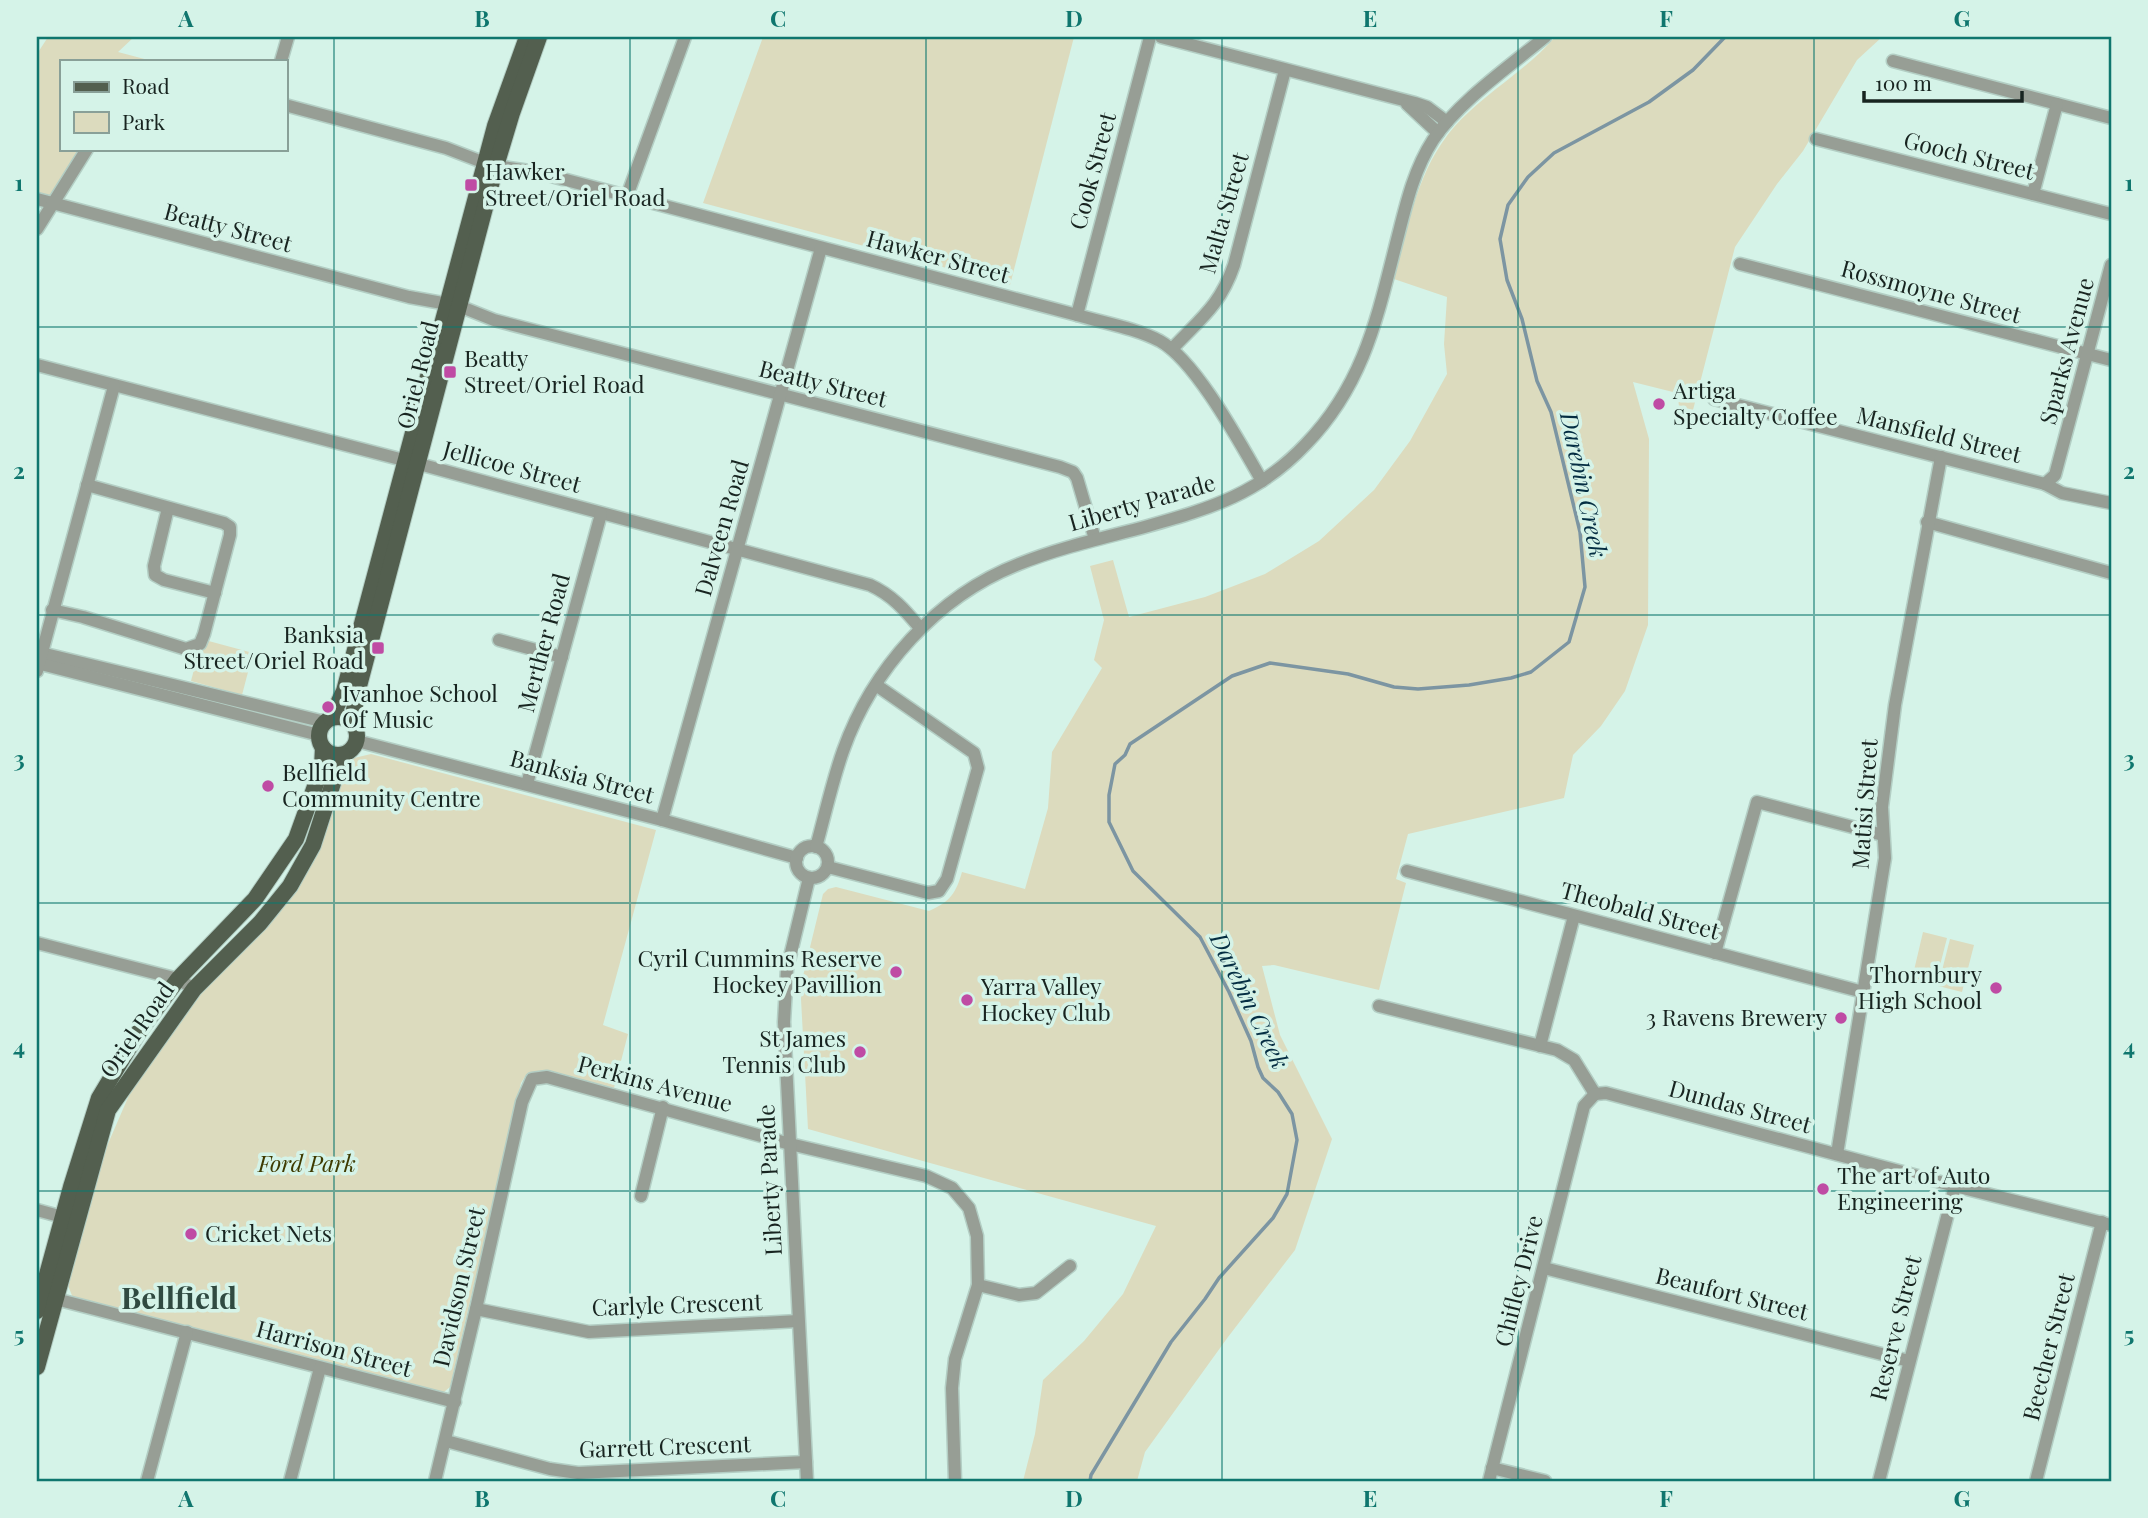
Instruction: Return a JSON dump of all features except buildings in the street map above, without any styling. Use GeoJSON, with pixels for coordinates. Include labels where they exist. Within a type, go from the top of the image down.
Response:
{"type":"FeatureCollection","features":[{"type":"Feature","properties":{"kind":"main road","name":"Oriel Road"},"geometry":{"type":"LineString","coordinates":[[356,734],[354,710],[412,462],[527,37]]}},
{"type":"Feature","properties":{"kind":"main road","name":"Oriel Road"},"geometry":{"type":"LineString","coordinates":[[492,160],[539,37]]}},
{"type":"Feature","properties":{"kind":"main road","name":"Oriel Road"},"geometry":{"type":"LineString","coordinates":[[70,1219],[99,1098],[138,1033],[178,979],[255,899],[296,839],[322,767],[325,731],[344,691],[412,462]]}},
{"type":"Feature","properties":{"kind":"main road"},"geometry":{"type":"LineString","coordinates":[[345,718],[356,734],[349,752],[342,755],[329,752],[325,731],[345,718]]}},
{"type":"Feature","properties":{"kind":"main road","name":"Oriel Road"},"geometry":{"type":"LineString","coordinates":[[37,1367],[45,1301],[108,1110],[194,989],[260,923],[290,886],[313,845],[342,755]]}},
{"type":"Feature","properties":{"kind":"street"},"geometry":{"type":"LineString","coordinates":[[281,60],[288,37]]}},
{"type":"Feature","properties":{"kind":"street"},"geometry":{"type":"LineString","coordinates":[[627,196],[685,37]]}},
{"type":"Feature","properties":{"kind":"street","name":"Cook Street"},"geometry":{"type":"LineString","coordinates":[[1077,315],[1150,37]]}},
{"type":"Feature","properties":{"kind":"street"},"geometry":{"type":"LineString","coordinates":[[1161,37],[1427,107],[1447,122]]}},
{"type":"Feature","properties":{"kind":"street","name":"Liberty Parade"},"geometry":{"type":"LineString","coordinates":[[816,847],[844,750],[876,685],[920,628],[969,591],[1016,565],[1095,539],[1194,514],[1226,502],[1284,465],[1320,430],[1357,372],[1374,329],[1415,175],[1438,133],[1447,122],[1545,37]]}},
{"type":"Feature","properties":{"kind":"street"},"geometry":{"type":"LineString","coordinates":[[1893,61],[2111,118]]}},
{"type":"Feature","properties":{"kind":"street","name":"Malta Street"},"geometry":{"type":"LineString","coordinates":[[1172,349],[1210,311],[1226,287],[1285,70]]}},
{"type":"Feature","properties":{"kind":"street"},"geometry":{"type":"LineString","coordinates":[[1403,102],[1438,133]]}},
{"type":"Feature","properties":{"kind":"street"},"geometry":{"type":"LineString","coordinates":[[2033,194],[2057,104]]}},
{"type":"Feature","properties":{"kind":"street","name":"Hawker Street"},"geometry":{"type":"LineString","coordinates":[[287,106],[1141,333],[1172,349],[1191,367],[1262,481]]}},
{"type":"Feature","properties":{"kind":"street","name":"Gooch Street"},"geometry":{"type":"LineString","coordinates":[[1816,139],[2111,214]]}},
{"type":"Feature","properties":{"kind":"street"},"geometry":{"type":"LineString","coordinates":[[37,229],[87,150]]}},
{"type":"Feature","properties":{"kind":"street","name":"Beatty Street"},"geometry":{"type":"LineString","coordinates":[[37,199],[1060,467],[1073,472],[1077,478],[1095,539]]}},
{"type":"Feature","properties":{"kind":"street","name":"Dalveen Road"},"geometry":{"type":"LineString","coordinates":[[662,820],[821,248]]}},
{"type":"Feature","properties":{"kind":"street","name":"Rossmoyne Street"},"geometry":{"type":"LineString","coordinates":[[1740,264],[2111,360]]}},
{"type":"Feature","properties":{"kind":"street","name":"Sparks Avenue"},"geometry":{"type":"LineString","coordinates":[[2045,484],[2055,475],[2111,265]]}},
{"type":"Feature","properties":{"kind":"street","name":"Jellicoe Street"},"geometry":{"type":"LineString","coordinates":[[37,365],[870,585],[896,601],[920,628]]}},
{"type":"Feature","properties":{"kind":"street"},"geometry":{"type":"LineString","coordinates":[[114,386],[38,660],[325,731]]}},
{"type":"Feature","properties":{"kind":"street","name":"Mansfield Street"},"geometry":{"type":"LineString","coordinates":[[1714,399],[2045,484],[2062,493],[2111,503]]}},
{"type":"Feature","properties":{"kind":"street","name":"Matisi Street"},"geometry":{"type":"LineString","coordinates":[[1837,1154],[1885,858],[1882,835],[1884,784],[1927,522],[1941,457]]}},
{"type":"Feature","properties":{"kind":"street"},"geometry":{"type":"LineString","coordinates":[[52,610],[186,649],[200,644],[215,593],[230,527],[224,523],[87,485]]}},
{"type":"Feature","properties":{"kind":"street"},"geometry":{"type":"LineString","coordinates":[[168,508],[154,566],[155,575],[164,580],[215,593]]}},
{"type":"Feature","properties":{"kind":"street","name":"Merther Road"},"geometry":{"type":"LineString","coordinates":[[527,784],[601,514]]}},
{"type":"Feature","properties":{"kind":"street"},"geometry":{"type":"LineString","coordinates":[[1927,522],[2111,573]]}},
{"type":"Feature","properties":{"kind":"street"},"geometry":{"type":"LineString","coordinates":[[499,640],[562,657]]}},
{"type":"Feature","properties":{"kind":"street"},"geometry":{"type":"LineString","coordinates":[[828,867],[928,893],[939,891],[947,879],[978,768],[974,753],[876,685]]}},
{"type":"Feature","properties":{"kind":"street","name":"Banksia Street"},"geometry":{"type":"LineString","coordinates":[[356,734],[797,858]]}},
{"type":"Feature","properties":{"kind":"street"},"geometry":{"type":"LineString","coordinates":[[1714,953],[1757,802],[1882,835]]}},
{"type":"Feature","properties":{"kind":"street"},"geometry":{"type":"LineString","coordinates":[[806,847],[816,847],[826,853],[828,867],[821,876],[809,878],[800,873],[797,858],[806,847]]}},
{"type":"Feature","properties":{"kind":"street","name":"Theobald Street"},"geometry":{"type":"LineString","coordinates":[[1407,871],[1863,992]]}},
{"type":"Feature","properties":{"kind":"street","name":"Liberty Parade"},"geometry":{"type":"LineString","coordinates":[[807,1481],[784,993],[793,941],[809,878]]}},
{"type":"Feature","properties":{"kind":"street"},"geometry":{"type":"LineString","coordinates":[[1539,1046],[1574,916]]}},
{"type":"Feature","properties":{"kind":"street"},"geometry":{"type":"LineString","coordinates":[[37,943],[178,979],[194,989]]}},
{"type":"Feature","properties":{"kind":"street"},"geometry":{"type":"LineString","coordinates":[[1378,1006],[1557,1050],[1574,1060],[1595,1094]]}},
{"type":"Feature","properties":{"kind":"street","name":"Perkins Avenue"},"geometry":{"type":"LineString","coordinates":[[522,1102],[532,1079],[547,1077],[790,1143],[926,1176],[952,1188],[970,1208],[977,1236],[978,1285],[955,1359],[952,1388],[955,1481]]}},
{"type":"Feature","properties":{"kind":"street","name":"Dundas Street"},"geometry":{"type":"LineString","coordinates":[[1595,1094],[1606,1093],[2107,1224]]}},
{"type":"Feature","properties":{"kind":"street","name":"Chifley Drive"},"geometry":{"type":"LineString","coordinates":[[1489,1481],[1584,1106],[1595,1094]]}},
{"type":"Feature","properties":{"kind":"street","name":"Davidson Street"},"geometry":{"type":"LineString","coordinates":[[435,1481],[477,1309],[522,1102]]}},
{"type":"Feature","properties":{"kind":"street"},"geometry":{"type":"LineString","coordinates":[[641,1196],[663,1107]]}},
{"type":"Feature","properties":{"kind":"street","name":"Reserve Street"},"geometry":{"type":"LineString","coordinates":[[1879,1481],[1955,1186]]}},
{"type":"Feature","properties":{"kind":"street"},"geometry":{"type":"LineString","coordinates":[[37,1210],[70,1219]]}},
{"type":"Feature","properties":{"kind":"street","name":"Beecher Street"},"geometry":{"type":"LineString","coordinates":[[2036,1481],[2107,1224]]}},
{"type":"Feature","properties":{"kind":"street"},"geometry":{"type":"LineString","coordinates":[[978,1285],[1019,1295],[1036,1293],[1070,1266]]}},
{"type":"Feature","properties":{"kind":"street","name":"Beaufort Street"},"geometry":{"type":"LineString","coordinates":[[1544,1268],[1909,1361]]}},
{"type":"Feature","properties":{"kind":"street","name":"Harrison Street"},"geometry":{"type":"LineString","coordinates":[[45,1301],[187,1332],[454,1402]]}},
{"type":"Feature","properties":{"kind":"street","name":"Carlyle Crescent"},"geometry":{"type":"LineString","coordinates":[[477,1309],[589,1332],[798,1321]]}},
{"type":"Feature","properties":{"kind":"street"},"geometry":{"type":"LineString","coordinates":[[147,1481],[187,1332]]}},
{"type":"Feature","properties":{"kind":"street"},"geometry":{"type":"LineString","coordinates":[[290,1481],[320,1368]]}},
{"type":"Feature","properties":{"kind":"street","name":"Garrett Crescent"},"geometry":{"type":"LineString","coordinates":[[446,1441],[578,1477],[806,1462]]}},
{"type":"Feature","properties":{"kind":"street"},"geometry":{"type":"LineString","coordinates":[[1492,1468],[1545,1481]]}},
{"type":"Feature","properties":{"kind":"green space"},"geometry":{"type":"Polygon","coordinates":[[[48,37],[134,37],[118,52],[148,60],[60,60],[60,150],[81,150],[51,198],[37,194],[37,54],[48,37]]]}},
{"type":"Feature","properties":{"kind":"green space"},"geometry":{"type":"Polygon","coordinates":[[[763,37],[1074,37],[1010,285],[703,203],[763,37]]]}},
{"type":"Feature","properties":{"kind":"green space"},"geometry":{"type":"Polygon","coordinates":[[[1555,37],[1882,37],[1857,60],[1803,151],[1777,184],[1735,247],[1693,410],[1679,406],[1677,393],[1633,382],[1649,439],[1648,625],[1625,691],[1601,726],[1573,755],[1564,798],[1408,834],[1396,879],[1406,883],[1379,990],[1274,965],[1262,966],[1280,1035],[1332,1139],[1295,1250],[1145,1452],[1137,1481],[1023,1481],[1035,1434],[1043,1380],[1084,1341],[1123,1294],[1156,1226],[808,1129],[802,980],[823,894],[836,887],[929,911],[951,896],[962,872],[1025,889],[1048,808],[1052,752],[1102,668],[1094,660],[1104,620],[1090,566],[1113,560],[1129,617],[1205,597],[1265,574],[1319,541],[1374,490],[1410,441],[1447,374],[1444,344],[1447,297],[1394,279],[1419,188],[1439,147],[1453,129],[1555,37]]]}},
{"type":"Feature","properties":{"kind":"green space"},"geometry":{"type":"Polygon","coordinates":[[[205,640],[253,653],[242,695],[191,681],[199,650],[205,640]]]}},
{"type":"Feature","properties":{"kind":"green space","name":"Ford Park"},"geometry":{"type":"Polygon","coordinates":[[[371,754],[656,830],[603,1025],[628,1034],[614,1088],[541,1071],[526,1075],[521,1083],[450,1387],[436,1394],[73,1298],[67,1283],[101,1160],[136,1079],[191,1003],[253,935],[332,809],[347,765],[354,758],[371,754]]]}},
{"type":"Feature","properties":{"kind":"green space"},"geometry":{"type":"Polygon","coordinates":[[[1923,932],[1947,938],[1935,985],[1912,979],[1923,932]]]}},
{"type":"Feature","properties":{"kind":"green space"},"geometry":{"type":"Polygon","coordinates":[[[1950,939],[1974,945],[1962,992],[1938,986],[1950,939]]]}},
{"type":"Feature","properties":{"kind":"waterway","name":"Darebin Creek"},"geometry":{"type":"LineString","coordinates":[[1090,1481],[1091,1475],[1171,1342],[1219,1278],[1273,1218],[1287,1194],[1297,1140],[1292,1114],[1278,1092],[1263,1078],[1251,1041],[1200,937],[1133,871],[1109,822],[1109,795],[1115,764],[1125,755],[1130,744],[1232,676],[1270,663],[1348,674],[1394,687],[1418,689],[1469,685],[1531,672],[1569,642],[1585,587],[1580,532],[1551,412],[1537,381],[1522,319],[1507,280],[1500,239],[1508,205],[1528,177],[1554,153],[1649,102],[1693,70],[1725,37]]}},
{"type":"Feature","properties":{"kind":"place","name":"Hawker Street/Oriel Road"},"geometry":{"type":"Point","coordinates":[471,185]}},
{"type":"Feature","properties":{"kind":"place","name":"Beatty Street/Oriel Road"},"geometry":{"type":"Point","coordinates":[450,372]}},
{"type":"Feature","properties":{"kind":"place","name":"Artiga Specialty Coffee"},"geometry":{"type":"Point","coordinates":[1659,404]}},
{"type":"Feature","properties":{"kind":"place","name":"Banksia Street/Oriel Road"},"geometry":{"type":"Point","coordinates":[378,648]}},
{"type":"Feature","properties":{"kind":"place","name":"Ivanhoe School Of Music"},"geometry":{"type":"Point","coordinates":[328,707]}},
{"type":"Feature","properties":{"kind":"place","name":"Bellfield Community Centre"},"geometry":{"type":"Point","coordinates":[268,786]}},
{"type":"Feature","properties":{"kind":"place","name":"Cyril Cummins Reserve Hockey Pavillion"},"geometry":{"type":"Point","coordinates":[896,972]}},
{"type":"Feature","properties":{"kind":"place","name":"Thornbury High School"},"geometry":{"type":"Point","coordinates":[1996,988]}},
{"type":"Feature","properties":{"kind":"place","name":"Yarra Valley Hockey Club"},"geometry":{"type":"Point","coordinates":[967,1000]}},
{"type":"Feature","properties":{"kind":"place","name":"3 Ravens Brewery"},"geometry":{"type":"Point","coordinates":[1841,1018]}},
{"type":"Feature","properties":{"kind":"place","name":"St James Tennis Club"},"geometry":{"type":"Point","coordinates":[860,1052]}},
{"type":"Feature","properties":{"kind":"place","name":"The art of Auto Engineering"},"geometry":{"type":"Point","coordinates":[1823,1189]}},
{"type":"Feature","properties":{"kind":"place","name":"Cricket Nets"},"geometry":{"type":"Point","coordinates":[191,1234]}},
{"type":"Feature","properties":{"kind":"district","name":"Bellfield"},"geometry":{"type":"Point","coordinates":[179,1299]}}]}
